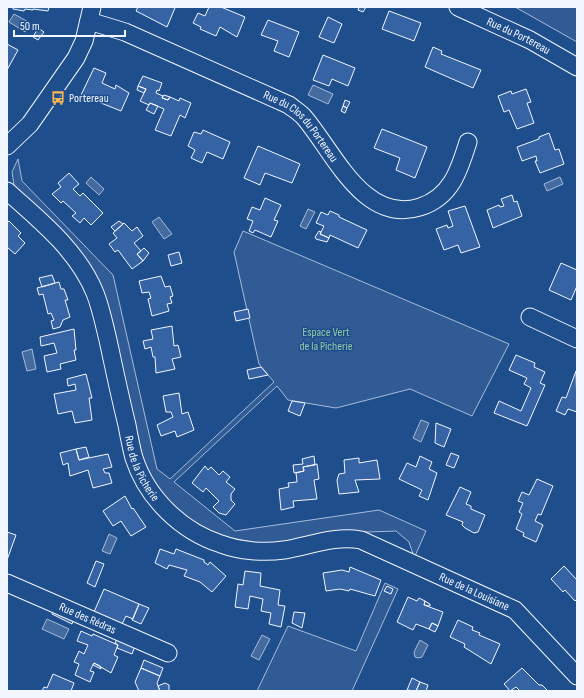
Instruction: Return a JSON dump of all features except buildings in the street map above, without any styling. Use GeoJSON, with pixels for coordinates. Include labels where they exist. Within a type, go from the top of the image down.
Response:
{"type":"FeatureCollection","features":[{"type":"Feature","properties":{"kind":"street","name":"Rue du Portereau"},"geometry":{"type":"LineString","coordinates":[[458,7],[530,40],[577,67]]}},
{"type":"Feature","properties":{"kind":"street","name":"Rue du Clos du Portereau"},"geometry":{"type":"LineString","coordinates":[[91,14],[125,32],[289,105],[302,115],[355,185],[365,196],[377,203],[395,209],[412,209],[428,204],[441,196],[452,185],[459,172],[468,142]]}},
{"type":"Feature","properties":{"kind":"street"},"geometry":{"type":"LineString","coordinates":[[7,146],[30,124],[66,74],[76,58],[91,14]]}},
{"type":"Feature","properties":{"kind":"street","name":"Rue de la Picherie"},"geometry":{"type":"LineString","coordinates":[[7,191],[60,241],[75,258],[88,278],[95,293],[106,331],[134,458],[150,489],[172,516],[189,529],[205,538],[240,549],[263,551],[283,550],[348,537],[361,540],[417,564]]}},
{"type":"Feature","properties":{"kind":"street"},"geometry":{"type":"LineString","coordinates":[[530,316],[577,339]]}},
{"type":"Feature","properties":{"kind":"street","name":"Rue de la Louisiane"},"geometry":{"type":"LineString","coordinates":[[417,564],[515,610],[577,676]]}},
{"type":"Feature","properties":{"kind":"street","name":"Rue des Rédras"},"geometry":{"type":"LineString","coordinates":[[7,583],[168,653]]}},
{"type":"Feature","properties":{"kind":"shaded area"},"geometry":{"type":"Polygon","coordinates":[[[515,7],[577,7],[577,42],[515,7]]]}},
{"type":"Feature","properties":{"kind":"shaded area"},"geometry":{"type":"Polygon","coordinates":[[[14,14],[30,23],[25,32],[9,22],[14,14]]]}},
{"type":"Feature","properties":{"kind":"shaded area"},"geometry":{"type":"Polygon","coordinates":[[[313,85],[333,94],[328,104],[308,95],[313,85]]]}},
{"type":"Feature","properties":{"kind":"shaded area","name":"Espace Vert de la Picherie"},"geometry":{"type":"Polygon","coordinates":[[[18,159],[22,181],[113,275],[157,469],[170,479],[274,382],[259,364],[234,252],[243,231],[509,344],[472,416],[410,389],[336,408],[288,400],[277,386],[174,482],[235,531],[379,510],[426,531],[415,556],[409,542],[396,531],[350,531],[284,544],[263,544],[220,536],[185,517],[157,489],[140,452],[106,313],[42,214],[14,185],[12,172],[18,159]]]}},
{"type":"Feature","properties":{"kind":"shaded area"},"geometry":{"type":"Polygon","coordinates":[[[91,177],[104,189],[99,195],[86,183],[91,177]]]}},
{"type":"Feature","properties":{"kind":"shaded area"},"geometry":{"type":"Polygon","coordinates":[[[560,177],[563,184],[547,191],[544,184],[560,177]]]}},
{"type":"Feature","properties":{"kind":"shaded area"},"geometry":{"type":"Polygon","coordinates":[[[308,209],[315,212],[306,229],[300,226],[308,209]]]}},
{"type":"Feature","properties":{"kind":"shaded area"},"geometry":{"type":"Polygon","coordinates":[[[159,217],[172,234],[164,239],[152,222],[159,217]]]}},
{"type":"Feature","properties":{"kind":"shaded area"},"geometry":{"type":"Polygon","coordinates":[[[32,349],[36,369],[27,371],[22,352],[32,349]]]}},
{"type":"Feature","properties":{"kind":"shaded area"},"geometry":{"type":"Polygon","coordinates":[[[421,420],[429,423],[421,442],[413,438],[421,420]]]}},
{"type":"Feature","properties":{"kind":"shaded area"},"geometry":{"type":"Polygon","coordinates":[[[109,534],[117,538],[110,554],[102,551],[109,534]]]}},
{"type":"Feature","properties":{"kind":"shaded area"},"geometry":{"type":"Polygon","coordinates":[[[385,583],[398,589],[352,691],[257,691],[288,626],[356,651],[385,583]]]}},
{"type":"Feature","properties":{"kind":"shaded area"},"geometry":{"type":"Polygon","coordinates":[[[47,619],[69,629],[64,639],[42,629],[47,619]]]}},
{"type":"Feature","properties":{"kind":"shaded area"},"geometry":{"type":"Polygon","coordinates":[[[262,635],[270,639],[259,660],[251,656],[262,635]]]}},
{"type":"Feature","properties":{"kind":"shaded area"},"geometry":{"type":"Polygon","coordinates":[[[420,640],[428,645],[422,657],[418,658],[415,657],[414,652],[420,640]]]}},
{"type":"Feature","properties":{"kind":"place","name":"Portereau"},"geometry":{"type":"Point","coordinates":[58,98]}}]}
